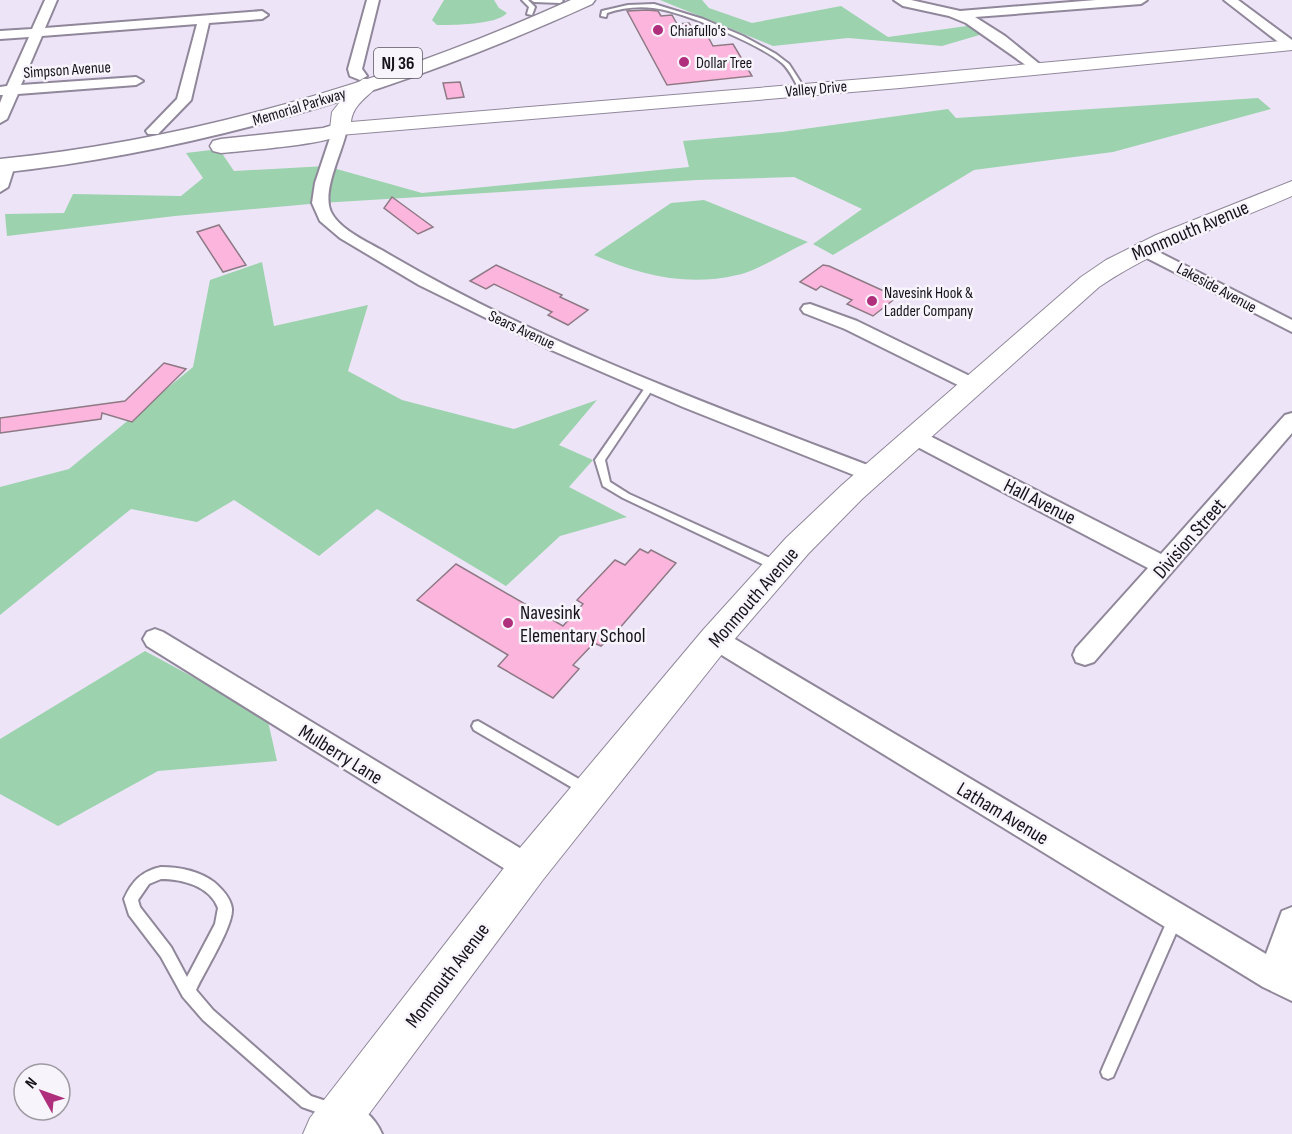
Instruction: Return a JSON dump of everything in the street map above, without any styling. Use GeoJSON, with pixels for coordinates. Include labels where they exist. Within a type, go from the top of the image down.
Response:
{"type":"FeatureCollection","features":[{"type":"Feature","properties":{"kind":"highway","name":"Memorial Parkway"},"geometry":{"type":"LineString","coordinates":[[2,163],[107,153],[258,119],[306,105],[446,47],[530,5],[561,0]]}},
{"type":"Feature","properties":{"kind":"highway","name":"Memorial Parkway"},"geometry":{"type":"LineString","coordinates":[[2,163],[230,114],[365,80],[492,40],[586,0]]}},
{"type":"Feature","properties":{"kind":"highway"},"geometry":{"type":"LineString","coordinates":[[306,105],[327,106],[341,120]]}},
{"type":"Feature","properties":{"kind":"highway"},"geometry":{"type":"LineString","coordinates":[[230,114],[291,128],[341,120]]}},
{"type":"Feature","properties":{"kind":"highway"},"geometry":{"type":"LineString","coordinates":[[107,153],[147,153],[327,134],[341,120]]}},
{"type":"Feature","properties":{"kind":"street"},"geometry":{"type":"LineString","coordinates":[[0,119],[6,91],[51,0]]}},
{"type":"Feature","properties":{"kind":"street"},"geometry":{"type":"LineString","coordinates":[[365,80],[355,73],[355,69],[373,0]]}},
{"type":"Feature","properties":{"kind":"street"},"geometry":{"type":"LineString","coordinates":[[900,0],[923,8],[958,15],[1142,0]]}},
{"type":"Feature","properties":{"kind":"street"},"geometry":{"type":"LineString","coordinates":[[1230,0],[1288,48]]}},
{"type":"Feature","properties":{"kind":"street"},"geometry":{"type":"LineString","coordinates":[[0,35],[262,15]]}},
{"type":"Feature","properties":{"kind":"street"},"geometry":{"type":"LineString","coordinates":[[958,15],[992,33],[1038,69]]}},
{"type":"Feature","properties":{"kind":"street"},"geometry":{"type":"LineString","coordinates":[[153,131],[184,100],[204,19]]}},
{"type":"Feature","properties":{"kind":"street","name":"Valley Drive"},"geometry":{"type":"LineString","coordinates":[[341,120],[802,89],[1288,48]]}},
{"type":"Feature","properties":{"kind":"street","name":"Sears Avenue"},"geometry":{"type":"LineString","coordinates":[[365,80],[353,96],[341,120],[319,198],[323,213],[340,231],[396,266],[443,291],[650,387],[871,474]]}},
{"type":"Feature","properties":{"kind":"street","name":"Simpson Avenue"},"geometry":{"type":"LineString","coordinates":[[6,91],[136,81]]}},
{"type":"Feature","properties":{"kind":"street"},"geometry":{"type":"LineString","coordinates":[[0,187],[2,163]]}},
{"type":"Feature","properties":{"kind":"street","name":"Monmouth Avenue"},"geometry":{"type":"LineString","coordinates":[[334,1123],[528,868],[715,639],[797,546],[871,474],[1090,282],[1114,264],[1141,248],[1182,230],[1292,188]]}},
{"type":"Feature","properties":{"kind":"street","name":"Lakeside Avenue"},"geometry":{"type":"LineString","coordinates":[[1141,248],[1292,327]]}},
{"type":"Feature","properties":{"kind":"street"},"geometry":{"type":"LineString","coordinates":[[810,309],[851,325],[973,385]]}},
{"type":"Feature","properties":{"kind":"street","name":"Division Street"},"geometry":{"type":"LineString","coordinates":[[1085,655],[1292,420]]}},
{"type":"Feature","properties":{"kind":"street","name":"Hall Avenue"},"geometry":{"type":"LineString","coordinates":[[915,437],[1164,566]]}},
{"type":"Feature","properties":{"kind":"street","name":"Mulberry Lane"},"geometry":{"type":"LineString","coordinates":[[155,639],[528,868]]}},
{"type":"Feature","properties":{"kind":"street","name":"Latham Avenue"},"geometry":{"type":"LineString","coordinates":[[715,639],[1283,981]]}},
{"type":"Feature","properties":{"kind":"street"},"geometry":{"type":"LineString","coordinates":[[1283,981],[1292,921]]}},
{"type":"Feature","properties":{"kind":"street"},"geometry":{"type":"LineString","coordinates":[[334,1123],[366,1134]]}},
{"type":"Feature","properties":{"kind":"lane"},"geometry":{"type":"LineString","coordinates":[[604,16],[604,12],[614,9],[652,6],[684,15],[748,42],[787,64],[802,89]]}},
{"type":"Feature","properties":{"kind":"lane"},"geometry":{"type":"LineString","coordinates":[[650,387],[600,460],[606,484],[626,496],[779,568]]}},
{"type":"Feature","properties":{"kind":"lane"},"geometry":{"type":"LineString","coordinates":[[478,726],[590,791]]}},
{"type":"Feature","properties":{"kind":"lane"},"geometry":{"type":"LineString","coordinates":[[188,992],[223,921],[225,908],[219,895],[190,876],[152,875],[139,885],[131,899],[134,910],[166,952],[188,992],[208,1015],[334,1123]]}},
{"type":"Feature","properties":{"kind":"lane"},"geometry":{"type":"LineString","coordinates":[[1107,1072],[1176,917]]}},
{"type":"Feature","properties":{"kind":"green space"},"geometry":{"type":"Polygon","coordinates":[[[444,0],[494,0],[499,8],[507,13],[502,17],[485,22],[437,25],[432,20],[444,0]]]}},
{"type":"Feature","properties":{"kind":"green space"},"geometry":{"type":"Polygon","coordinates":[[[660,0],[702,0],[709,8],[752,23],[841,6],[888,37],[981,24],[993,31],[942,46],[848,38],[773,46],[660,0]]]}},
{"type":"Feature","properties":{"kind":"green space"},"geometry":{"type":"Polygon","coordinates":[[[1258,98],[1271,109],[1113,152],[974,170],[833,255],[813,244],[862,209],[794,177],[697,180],[321,203],[175,216],[7,236],[5,214],[64,213],[73,194],[181,196],[203,178],[186,153],[219,149],[234,171],[326,166],[422,193],[689,167],[683,141],[782,132],[948,109],[956,118],[1258,98]]]}},
{"type":"Feature","properties":{"kind":"green space"},"geometry":{"type":"Polygon","coordinates":[[[704,200],[808,242],[745,273],[700,280],[646,273],[594,255],[671,203],[704,200]]]}},
{"type":"Feature","properties":{"kind":"green space"},"geometry":{"type":"Polygon","coordinates":[[[262,262],[274,326],[368,305],[348,371],[402,400],[514,429],[597,400],[559,445],[593,460],[569,487],[627,517],[560,536],[506,586],[377,509],[319,556],[234,500],[197,522],[131,509],[0,615],[0,487],[69,469],[193,367],[210,280],[262,262]]]}},
{"type":"Feature","properties":{"kind":"green space"},"geometry":{"type":"Polygon","coordinates":[[[145,651],[267,717],[277,761],[158,771],[58,826],[0,794],[0,739],[145,651]]]}},
{"type":"Feature","properties":{"kind":"building"},"geometry":{"type":"Polygon","coordinates":[[[627,11],[658,11],[661,16],[672,15],[677,24],[689,23],[696,34],[706,33],[713,46],[733,44],[752,76],[667,85],[627,11]]]}},
{"type":"Feature","properties":{"kind":"building"},"geometry":{"type":"Polygon","coordinates":[[[460,82],[464,97],[447,99],[443,83],[460,82]]]}},
{"type":"Feature","properties":{"kind":"building"},"geometry":{"type":"Polygon","coordinates":[[[392,197],[433,227],[418,234],[384,208],[392,197]]]}},
{"type":"Feature","properties":{"kind":"building"},"geometry":{"type":"Polygon","coordinates":[[[219,225],[246,265],[223,272],[197,232],[219,225]]]}},
{"type":"Feature","properties":{"kind":"building"},"geometry":{"type":"Polygon","coordinates":[[[496,265],[562,295],[560,297],[588,310],[568,325],[548,315],[552,312],[494,284],[486,289],[470,281],[496,265]]]}},
{"type":"Feature","properties":{"kind":"building"},"geometry":{"type":"Polygon","coordinates":[[[823,265],[897,297],[873,316],[847,304],[852,300],[821,286],[816,290],[800,282],[823,265]]]}},
{"type":"Feature","properties":{"kind":"building"},"geometry":{"type":"Polygon","coordinates":[[[164,363],[186,369],[132,422],[102,413],[101,419],[0,433],[0,418],[125,401],[164,363]]]}},
{"type":"Feature","properties":{"kind":"building","name":"Navesink Elementary School"},"geometry":{"type":"Polygon","coordinates":[[[640,549],[648,553],[651,550],[676,563],[618,630],[601,646],[594,643],[573,665],[579,669],[553,698],[498,666],[508,655],[417,600],[456,564],[563,626],[583,604],[577,600],[615,560],[625,565],[640,549]]]}},
{"type":"Feature","properties":{"kind":"place","name":"Chiafullo's"},"geometry":{"type":"Point","coordinates":[658,30]}},
{"type":"Feature","properties":{"kind":"place","name":"Dollar Tree"},"geometry":{"type":"Point","coordinates":[684,62]}},
{"type":"Feature","properties":{"kind":"place","name":"Navesink Hook & Ladder Company"},"geometry":{"type":"Point","coordinates":[872,301]}},
{"type":"Feature","properties":{"kind":"place","name":"Navesink Elementary School"},"geometry":{"type":"Point","coordinates":[508,623]}}]}
